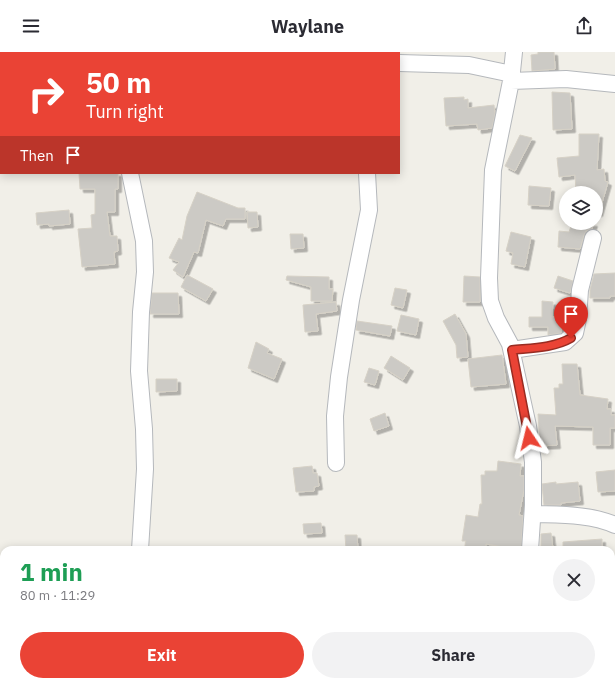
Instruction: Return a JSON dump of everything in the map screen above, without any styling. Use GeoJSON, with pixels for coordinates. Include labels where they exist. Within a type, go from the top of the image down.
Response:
{"type":"FeatureCollection","features":[{"type":"Feature","properties":{"kind":"street"},"geometry":{"type":"LineString","coordinates":[[514,52],[511,78],[492,170],[490,301],[496,318],[512,350],[528,426],[533,462],[533,514],[530,546]]}},
{"type":"Feature","properties":{"kind":"street"},"geometry":{"type":"LineString","coordinates":[[400,62],[468,65],[511,78],[566,79],[615,84]]}},
{"type":"Feature","properties":{"kind":"street"},"geometry":{"type":"LineString","coordinates":[[130,174],[144,241],[145,272],[140,312],[139,371],[144,429],[145,469],[140,546]]}},
{"type":"Feature","properties":{"kind":"street"},"geometry":{"type":"LineString","coordinates":[[336,463],[335,416],[339,377],[351,300],[370,210],[367,174]]}},
{"type":"Feature","properties":{"kind":"street"},"geometry":{"type":"LineString","coordinates":[[512,350],[564,342],[575,333],[578,319],[580,290],[593,238]]}},
{"type":"Feature","properties":{"kind":"street"},"geometry":{"type":"LineString","coordinates":[[533,514],[576,516],[604,521],[615,525]]}},
{"type":"Feature","properties":{"kind":"building"},"geometry":{"type":"Polygon","coordinates":[[[538,52],[554,52],[555,69],[532,71],[531,55],[538,54],[538,52]]]}},
{"type":"Feature","properties":{"kind":"building"},"geometry":{"type":"Polygon","coordinates":[[[552,92],[570,93],[572,129],[553,130],[552,92]]]}},
{"type":"Feature","properties":{"kind":"building"},"geometry":{"type":"Polygon","coordinates":[[[464,97],[464,100],[468,99],[468,108],[494,105],[495,114],[492,128],[478,130],[477,124],[446,126],[444,98],[464,97]]]}},
{"type":"Feature","properties":{"kind":"building"},"geometry":{"type":"Polygon","coordinates":[[[579,134],[599,134],[597,170],[604,169],[605,181],[608,182],[603,199],[603,186],[576,186],[575,175],[559,177],[557,158],[579,156],[579,134]]]}},
{"type":"Feature","properties":{"kind":"building"},"geometry":{"type":"Polygon","coordinates":[[[520,135],[532,138],[515,171],[505,166],[520,135]]]}},
{"type":"Feature","properties":{"kind":"building"},"geometry":{"type":"Polygon","coordinates":[[[79,174],[118,174],[118,189],[115,189],[115,212],[107,212],[110,236],[117,236],[118,251],[114,252],[115,264],[82,267],[78,229],[92,228],[91,215],[95,214],[95,189],[80,189],[79,174]]]}},
{"type":"Feature","properties":{"kind":"building"},"geometry":{"type":"Polygon","coordinates":[[[529,186],[551,188],[549,206],[528,205],[529,186]]]}},
{"type":"Feature","properties":{"kind":"building"},"geometry":{"type":"Polygon","coordinates":[[[197,192],[238,208],[245,208],[245,219],[226,219],[223,226],[206,220],[198,253],[194,252],[183,277],[173,270],[179,262],[169,258],[179,238],[182,240],[187,216],[197,192]]]}},
{"type":"Feature","properties":{"kind":"building"},"geometry":{"type":"Polygon","coordinates":[[[69,210],[70,224],[49,226],[49,224],[37,225],[36,213],[69,210]]]}},
{"type":"Feature","properties":{"kind":"building"},"geometry":{"type":"Polygon","coordinates":[[[247,212],[257,212],[258,227],[248,228],[247,212]]]}},
{"type":"Feature","properties":{"kind":"building"},"geometry":{"type":"Polygon","coordinates":[[[570,230],[589,230],[586,231],[584,235],[580,249],[558,247],[559,231],[569,232],[570,230]]]}},
{"type":"Feature","properties":{"kind":"building"},"geometry":{"type":"Polygon","coordinates":[[[511,232],[531,237],[525,267],[511,264],[513,253],[506,251],[511,232]]]}},
{"type":"Feature","properties":{"kind":"building"},"geometry":{"type":"Polygon","coordinates":[[[290,234],[303,234],[304,248],[291,249],[290,234]]]}},
{"type":"Feature","properties":{"kind":"building"},"geometry":{"type":"Polygon","coordinates":[[[615,273],[615,296],[610,296],[610,298],[590,298],[590,290],[594,274],[615,273]]]}},
{"type":"Feature","properties":{"kind":"building"},"geometry":{"type":"Polygon","coordinates":[[[187,275],[213,289],[206,301],[181,287],[187,275]]]}},
{"type":"Feature","properties":{"kind":"building"},"geometry":{"type":"Polygon","coordinates":[[[287,276],[329,277],[329,289],[333,289],[332,301],[311,301],[311,287],[286,280],[287,276]]]}},
{"type":"Feature","properties":{"kind":"building"},"geometry":{"type":"Polygon","coordinates":[[[464,276],[480,277],[480,302],[463,302],[464,276]]]}},
{"type":"Feature","properties":{"kind":"building"},"geometry":{"type":"Polygon","coordinates":[[[558,276],[573,281],[570,293],[554,288],[558,276]]]}},
{"type":"Feature","properties":{"kind":"building"},"geometry":{"type":"Polygon","coordinates":[[[395,288],[407,290],[403,308],[391,305],[395,288]]]}},
{"type":"Feature","properties":{"kind":"building"},"geometry":{"type":"Polygon","coordinates":[[[152,293],[178,293],[179,314],[150,314],[152,293]]]}},
{"type":"Feature","properties":{"kind":"building"},"geometry":{"type":"Polygon","coordinates":[[[542,301],[553,302],[552,317],[561,317],[561,333],[548,335],[548,327],[529,327],[529,317],[542,317],[542,301]]]}},
{"type":"Feature","properties":{"kind":"building"},"geometry":{"type":"Polygon","coordinates":[[[336,302],[337,311],[316,314],[318,331],[305,332],[303,305],[336,302]]]}},
{"type":"Feature","properties":{"kind":"building"},"geometry":{"type":"Polygon","coordinates":[[[455,314],[466,334],[468,357],[457,358],[456,345],[443,321],[455,314]]]}},
{"type":"Feature","properties":{"kind":"building"},"geometry":{"type":"Polygon","coordinates":[[[401,315],[419,319],[416,335],[397,331],[401,315]]]}},
{"type":"Feature","properties":{"kind":"building"},"geometry":{"type":"Polygon","coordinates":[[[357,321],[392,326],[390,336],[356,330],[357,321]]]}},
{"type":"Feature","properties":{"kind":"building"},"geometry":{"type":"Polygon","coordinates":[[[256,342],[269,349],[267,353],[282,359],[274,379],[248,368],[256,342]]]}},
{"type":"Feature","properties":{"kind":"building"},"geometry":{"type":"Polygon","coordinates":[[[502,355],[506,384],[471,387],[468,359],[502,355]]]}},
{"type":"Feature","properties":{"kind":"building"},"geometry":{"type":"Polygon","coordinates":[[[391,356],[410,368],[403,380],[384,368],[391,356]]]}},
{"type":"Feature","properties":{"kind":"building"},"geometry":{"type":"Polygon","coordinates":[[[562,364],[577,364],[580,395],[608,399],[607,409],[611,409],[611,415],[615,415],[615,428],[610,428],[610,445],[593,445],[593,427],[555,426],[557,445],[540,446],[538,414],[556,415],[554,388],[559,388],[559,384],[563,384],[562,364]]]}},
{"type":"Feature","properties":{"kind":"building"},"geometry":{"type":"Polygon","coordinates":[[[369,368],[379,371],[375,385],[364,382],[369,368]]]}},
{"type":"Feature","properties":{"kind":"building"},"geometry":{"type":"Polygon","coordinates":[[[156,379],[177,379],[177,391],[156,392],[156,379]]]}},
{"type":"Feature","properties":{"kind":"building"},"geometry":{"type":"Polygon","coordinates":[[[385,413],[389,426],[374,431],[370,419],[385,413]]]}},
{"type":"Feature","properties":{"kind":"building"},"geometry":{"type":"Polygon","coordinates":[[[498,461],[521,464],[520,476],[524,476],[524,490],[519,515],[523,516],[521,546],[498,546],[486,544],[486,546],[465,546],[466,541],[462,541],[466,515],[478,517],[480,504],[482,504],[481,475],[485,475],[485,471],[497,471],[498,461]]]}},
{"type":"Feature","properties":{"kind":"building"},"geometry":{"type":"Polygon","coordinates":[[[312,466],[313,473],[317,473],[319,486],[314,487],[314,491],[296,492],[293,468],[312,466]]]}},
{"type":"Feature","properties":{"kind":"building"},"geometry":{"type":"Polygon","coordinates":[[[615,470],[615,491],[598,492],[596,472],[615,470]]]}},
{"type":"Feature","properties":{"kind":"building"},"geometry":{"type":"Polygon","coordinates":[[[556,482],[556,484],[578,482],[580,501],[561,503],[561,505],[544,505],[542,484],[556,482]]]}},
{"type":"Feature","properties":{"kind":"building"},"geometry":{"type":"Polygon","coordinates":[[[321,523],[322,533],[304,534],[303,524],[321,523]]]}},
{"type":"Feature","properties":{"kind":"building"},"geometry":{"type":"Polygon","coordinates":[[[551,533],[553,546],[541,546],[541,534],[551,533]]]}},
{"type":"Feature","properties":{"kind":"building"},"geometry":{"type":"Polygon","coordinates":[[[345,535],[357,535],[358,546],[346,546],[345,535]]]}},
{"type":"Feature","properties":{"kind":"building"},"geometry":{"type":"Polygon","coordinates":[[[602,539],[602,546],[563,546],[563,542],[602,539]]]}},
{"type":"Feature","properties":{"kind":"route"},"geometry":{"type":"LineString","coordinates":[[529,438],[528,426],[516,376],[512,350],[550,345],[564,342],[571,338]]}}]}
